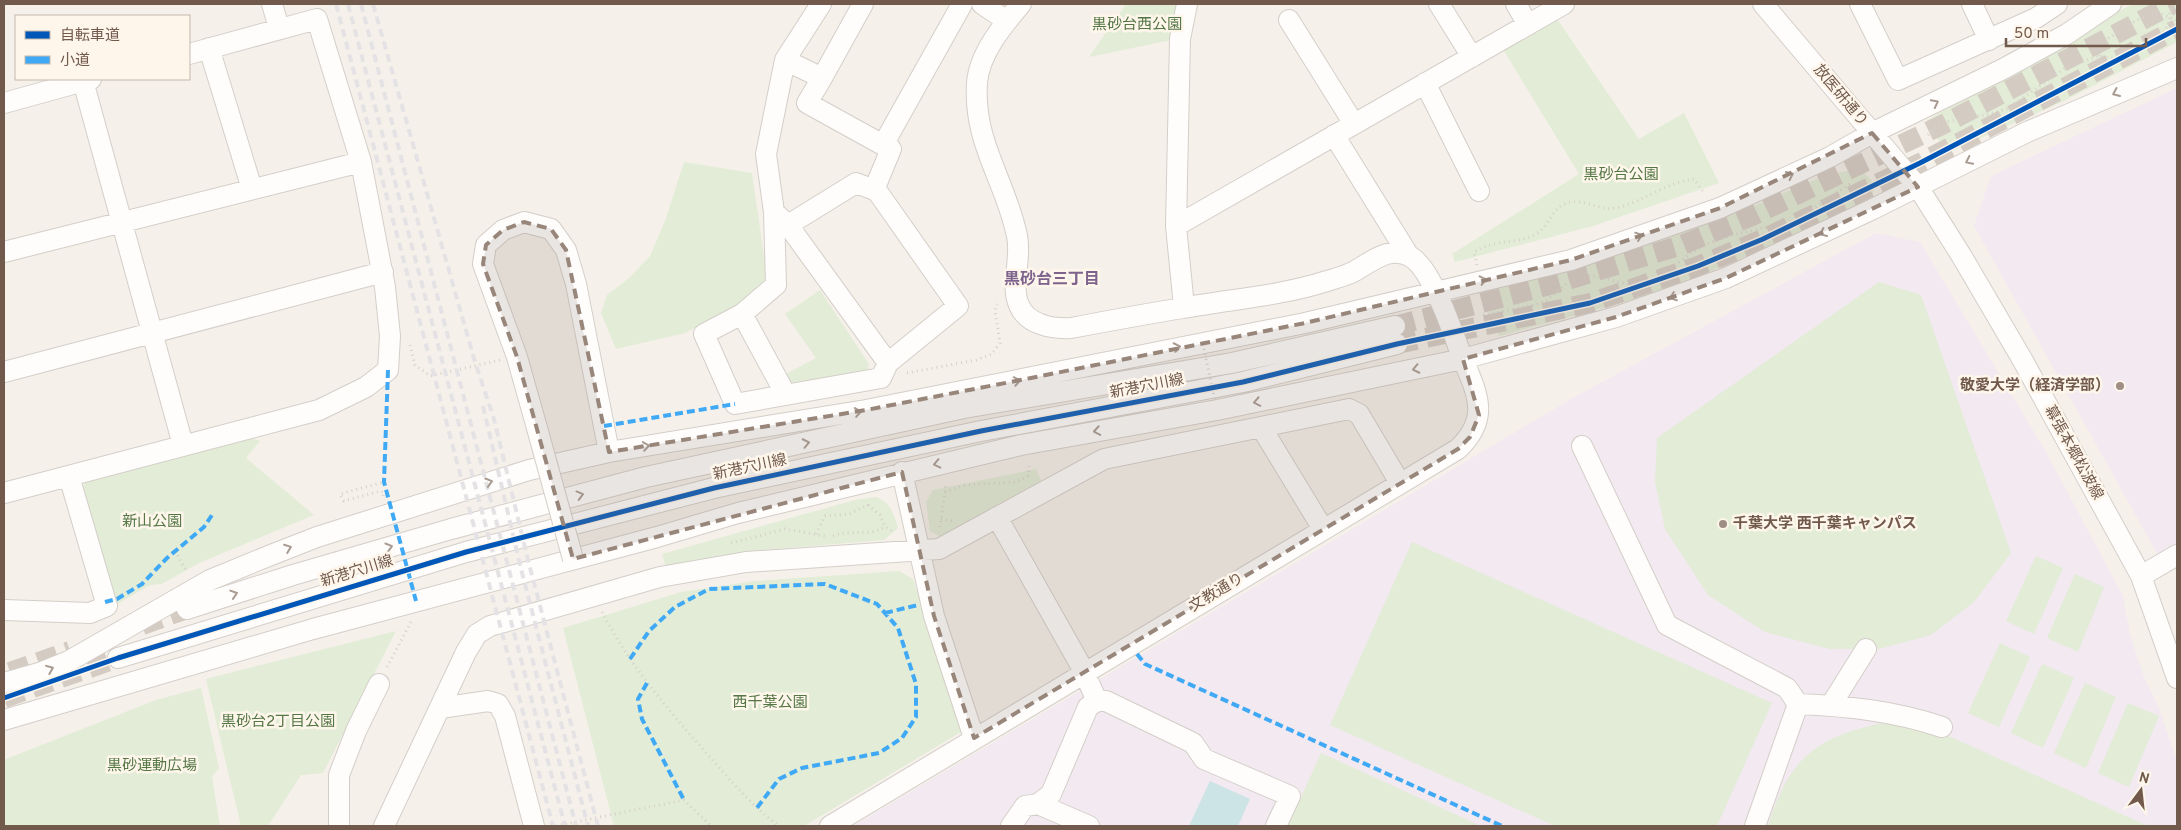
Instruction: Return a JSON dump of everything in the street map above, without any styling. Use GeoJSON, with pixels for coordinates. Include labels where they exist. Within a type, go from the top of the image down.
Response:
{"type":"FeatureCollection","features":[{"type":"Feature","properties":{"kind":"street"},"geometry":{"type":"LineString","coordinates":[[272,4],[279,28]]}},
{"type":"Feature","properties":{"kind":"street"},"geometry":{"type":"LineString","coordinates":[[781,218],[856,182],[877,191],[958,306],[884,370],[786,395],[735,404],[704,334],[742,314],[776,285],[781,218],[766,154],[785,60],[821,4]]}},
{"type":"Feature","properties":{"kind":"street"},"geometry":{"type":"LineString","coordinates":[[863,4],[807,103],[891,150],[874,190]]}},
{"type":"Feature","properties":{"kind":"street"},"geometry":{"type":"LineString","coordinates":[[883,145],[962,4]]}},
{"type":"Feature","properties":{"kind":"street"},"geometry":{"type":"LineString","coordinates":[[982,4],[1007,21]]}},
{"type":"Feature","properties":{"kind":"street"},"geometry":{"type":"LineString","coordinates":[[1021,4],[1007,21],[986,54],[977,81],[977,119],[986,151],[1017,236],[1019,259],[1016,289],[1019,304],[1024,312],[1036,322],[1053,330],[1184,307],[1245,300],[1302,289],[1350,274],[1383,254],[1400,252],[1409,256]]}},
{"type":"Feature","properties":{"kind":"street"},"geometry":{"type":"LineString","coordinates":[[1184,307],[1176,226],[1180,39],[1187,4]]}},
{"type":"Feature","properties":{"kind":"street"},"geometry":{"type":"LineString","coordinates":[[1439,4],[1472,57]]}},
{"type":"Feature","properties":{"kind":"street"},"geometry":{"type":"LineString","coordinates":[[1516,4],[1528,25]]}},
{"type":"Feature","properties":{"kind":"street"},"geometry":{"type":"LineString","coordinates":[[1176,226],[1564,4]]}},
{"type":"Feature","properties":{"kind":"street","name":"放医研通り"},"geometry":{"type":"LineString","coordinates":[[1763,4],[1918,187]]}},
{"type":"Feature","properties":{"kind":"street"},"geometry":{"type":"LineString","coordinates":[[1860,4],[1898,80],[2036,18],[2057,4]]}},
{"type":"Feature","properties":{"kind":"street"},"geometry":{"type":"LineString","coordinates":[[1972,4],[1989,40]]}},
{"type":"Feature","properties":{"kind":"street"},"geometry":{"type":"LineString","coordinates":[[2067,34],[2111,4]]}},
{"type":"Feature","properties":{"kind":"street"},"geometry":{"type":"LineString","coordinates":[[4,683],[42,672],[69,661],[210,580],[271,555],[317,537],[530,470],[609,452],[866,410],[1305,323],[1571,260],[1720,208],[1830,157],[1872,133],[1994,73],[2127,4]]}},
{"type":"Feature","properties":{"kind":"street"},"geometry":{"type":"LineString","coordinates":[[4,493],[319,410],[366,387],[388,370],[390,336],[383,272],[361,162],[317,20],[279,28],[190,54]]}},
{"type":"Feature","properties":{"kind":"street"},"geometry":{"type":"LineString","coordinates":[[1289,20],[1354,124]]}},
{"type":"Feature","properties":{"kind":"street"},"geometry":{"type":"LineString","coordinates":[[209,48],[252,189]]}},
{"type":"Feature","properties":{"kind":"street"},"geometry":{"type":"LineString","coordinates":[[2148,79],[2177,59]]}},
{"type":"Feature","properties":{"kind":"street"},"geometry":{"type":"LineString","coordinates":[[785,60],[822,78]]}},
{"type":"Feature","properties":{"kind":"street"},"geometry":{"type":"LineString","coordinates":[[4,720],[313,630],[738,513],[902,472],[1022,444],[1217,410],[1463,359],[1616,318],[1726,278],[1918,187],[2028,132],[2177,68]]}},
{"type":"Feature","properties":{"kind":"street"},"geometry":{"type":"LineString","coordinates":[[4,102],[87,80],[152,334],[183,445]]}},
{"type":"Feature","properties":{"kind":"street"},"geometry":{"type":"LineString","coordinates":[[1425,84],[1479,190]]}},
{"type":"Feature","properties":{"kind":"street","name":"文教通り"},"geometry":{"type":"LineString","coordinates":[[830,826],[974,738],[1087,678],[1323,530],[1458,449],[1470,437],[1477,426],[1479,414],[1476,397],[1463,359],[1436,293],[1419,264],[1409,256],[1334,135]]}},
{"type":"Feature","properties":{"kind":"street"},"geometry":{"type":"LineString","coordinates":[[4,252],[361,162]]}},
{"type":"Feature","properties":{"kind":"street","name":"幕張本郷松波線"},"geometry":{"type":"LineString","coordinates":[[1918,187],[1961,255],[2022,359],[2141,576],[2177,678]]}},
{"type":"Feature","properties":{"kind":"street"},"geometry":{"type":"LineString","coordinates":[[781,218],[884,370]]}},
{"type":"Feature","properties":{"kind":"street"},"geometry":{"type":"LineString","coordinates":[[573,559],[516,356],[483,264],[486,245],[503,230],[524,222],[551,229],[566,250],[576,284],[609,452]]}},
{"type":"Feature","properties":{"kind":"street"},"geometry":{"type":"LineString","coordinates":[[4,372],[383,272]]}},
{"type":"Feature","properties":{"kind":"street"},"geometry":{"type":"LineString","coordinates":[[742,314],[786,395]]}},
{"type":"Feature","properties":{"kind":"street","name":"新港穴川線"},"geometry":{"type":"LineString","coordinates":[[118,658],[466,552],[714,488],[981,431],[1243,382],[1396,335],[964,408],[646,477],[451,529],[293,575],[187,609]]}},
{"type":"Feature","properties":{"kind":"street"},"geometry":{"type":"LineString","coordinates":[[384,826],[466,652],[477,634],[490,626],[660,577],[746,562],[939,549],[1104,459],[1349,409],[1359,414],[1400,484]]}},
{"type":"Feature","properties":{"kind":"street"},"geometry":{"type":"LineString","coordinates":[[1261,427],[1323,530]]}},
{"type":"Feature","properties":{"kind":"street"},"geometry":{"type":"LineString","coordinates":[[1582,446],[1667,625],[1787,688],[1798,704]]}},
{"type":"Feature","properties":{"kind":"street"},"geometry":{"type":"LineString","coordinates":[[902,472],[934,616],[974,738]]}},
{"type":"Feature","properties":{"kind":"street"},"geometry":{"type":"LineString","coordinates":[[4,610],[90,613],[107,606],[69,476]]}},
{"type":"Feature","properties":{"kind":"street"},"geometry":{"type":"LineString","coordinates":[[997,517],[1087,678],[1097,701]]}},
{"type":"Feature","properties":{"kind":"street"},"geometry":{"type":"LineString","coordinates":[[2141,576],[2177,555]]}},
{"type":"Feature","properties":{"kind":"street"},"geometry":{"type":"LineString","coordinates":[[1831,705],[1866,649]]}},
{"type":"Feature","properties":{"kind":"street"},"geometry":{"type":"LineString","coordinates":[[339,826],[339,775],[356,731],[379,684]]}},
{"type":"Feature","properties":{"kind":"street"},"geometry":{"type":"LineString","coordinates":[[440,708],[488,700],[498,704],[505,716],[534,826]]}},
{"type":"Feature","properties":{"kind":"street"},"geometry":{"type":"LineString","coordinates":[[1010,826],[1025,806],[1038,804],[1051,794],[1088,707],[1097,701],[1106,701],[1193,742],[1204,759],[1290,796],[1276,826]]}},
{"type":"Feature","properties":{"kind":"street"},"geometry":{"type":"LineString","coordinates":[[1798,704],[1862,707],[1900,717],[1917,718],[1942,727]]}},
{"type":"Feature","properties":{"kind":"street"},"geometry":{"type":"LineString","coordinates":[[1755,826],[1798,704]]}},
{"type":"Feature","properties":{"kind":"street"},"geometry":{"type":"LineString","coordinates":[[1038,804],[1089,826]]}},
{"type":"Feature","properties":{"kind":"path"},"geometry":{"type":"LineString","coordinates":[[1928,136],[1940,122],[1990,114],[2008,108],[2065,68],[2099,56],[2112,58],[2156,42],[2170,24],[2170,9],[2176,4]]}},
{"type":"Feature","properties":{"kind":"path"},"geometry":{"type":"LineString","coordinates":[[2099,56],[2107,39],[2135,21],[2149,15],[2161,14],[2177,20]]}},
{"type":"Feature","properties":{"kind":"path"},"geometry":{"type":"LineString","coordinates":[[1477,267],[1474,252],[1494,242],[1522,239],[1537,233],[1558,206],[1573,202],[1596,208],[1615,208],[1663,190],[1683,180],[1694,178],[1704,193]]}},
{"type":"Feature","properties":{"kind":"path"},"geometry":{"type":"LineString","coordinates":[[1483,315],[1535,305],[1546,301],[1567,283],[1589,276],[1597,276],[1630,284],[1651,284],[1690,254],[1709,243],[1732,235],[1795,221],[1851,184]]}},
{"type":"Feature","properties":{"kind":"path"},"geometry":{"type":"LineString","coordinates":[[884,370],[976,360],[992,354],[1000,343],[995,311],[998,299]]}},
{"type":"Feature","properties":{"kind":"path"},"geometry":{"type":"LineString","coordinates":[[408,338],[415,365],[430,376],[516,356]]}},
{"type":"Feature","properties":{"kind":"path"},"geometry":{"type":"LineString","coordinates":[[1204,350],[1215,401]]}},
{"type":"Feature","properties":{"kind":"path"},"geometry":{"type":"LineString","coordinates":[[945,492],[965,485],[1016,482],[1028,476],[1029,466]]}},
{"type":"Feature","properties":{"kind":"path"},"geometry":{"type":"LineString","coordinates":[[381,491],[344,501],[340,494],[384,482]]}},
{"type":"Feature","properties":{"kind":"path"},"geometry":{"type":"LineString","coordinates":[[939,533],[946,483]]}},
{"type":"Feature","properties":{"kind":"path"},"geometry":{"type":"LineString","coordinates":[[864,497],[868,505],[880,515],[885,527]]}},
{"type":"Feature","properties":{"kind":"path"},"geometry":{"type":"LineString","coordinates":[[816,534],[825,516],[849,514],[868,505]]}},
{"type":"Feature","properties":{"kind":"path"},"geometry":{"type":"LineString","coordinates":[[175,551],[188,573]]}},
{"type":"Feature","properties":{"kind":"path"},"geometry":{"type":"LineString","coordinates":[[592,614],[601,611],[616,640],[662,704],[758,811],[779,826]]}},
{"type":"Feature","properties":{"kind":"path"},"geometry":{"type":"LineString","coordinates":[[379,684],[412,619]]}},
{"type":"Feature","properties":{"kind":"path"},"geometry":{"type":"LineString","coordinates":[[556,826],[684,800],[711,826]]}},
{"type":"Feature","properties":{"kind":"highlighted area"},"geometry":{"type":"Polygon","coordinates":[[[1872,133],[1918,187],[1726,278],[1616,317],[1463,359],[1479,415],[1470,437],[1458,449],[974,738],[934,616],[902,472],[573,559],[517,357],[483,264],[486,245],[503,230],[524,222],[551,229],[566,250],[609,452],[866,410],[1031,378],[1305,323],[1571,260],[1720,208],[1872,133]]]}},
{"type":"Feature","properties":{"kind":"shaded area","name":"敬愛大学（経済学部）"},"geometry":{"type":"Polygon","coordinates":[[[2177,88],[2177,546],[2159,557],[1974,226],[1991,176],[2177,88]]]}},
{"type":"Feature","properties":{"kind":"shaded area","name":"千葉大学 西千葉キャンパス"},"geometry":{"type":"Polygon","coordinates":[[[1876,233],[1920,242],[2046,452],[2123,596],[2130,635],[2144,677],[2160,710],[2177,762],[2177,826],[853,826],[1571,399],[1876,233]]]}},
{"type":"Feature","properties":{"kind":"green space","name":"黒砂台西公園"},"geometry":{"type":"Polygon","coordinates":[[[1126,4],[1184,4],[1176,39],[1089,57],[1126,4]]]}},
{"type":"Feature","properties":{"kind":"green space"},"geometry":{"type":"Polygon","coordinates":[[[2133,4],[2177,4],[2177,42],[2064,101],[1947,153],[1926,121],[2060,41],[2133,4]]]}},
{"type":"Feature","properties":{"kind":"green space","name":"黒砂台公園"},"geometry":{"type":"Polygon","coordinates":[[[1555,16],[1639,139],[1684,113],[1719,183],[1593,226],[1455,262],[1452,254],[1579,174],[1501,46],[1555,16]]]}},
{"type":"Feature","properties":{"kind":"green space"},"geometry":{"type":"Polygon","coordinates":[[[684,162],[752,173],[768,284],[753,298],[685,333],[616,349],[601,313],[607,295],[629,278],[650,256],[665,221],[684,162]]]}},
{"type":"Feature","properties":{"kind":"green space"},"geometry":{"type":"Polygon","coordinates":[[[1859,168],[1876,184],[1872,196],[1849,211],[1668,290],[1499,336],[1480,291],[1749,208],[1821,177],[1859,168]]]}},
{"type":"Feature","properties":{"kind":"green space"},"geometry":{"type":"Polygon","coordinates":[[[1879,282],[1921,295],[2011,553],[1974,602],[1931,635],[1879,649],[1830,649],[1765,632],[1708,595],[1665,529],[1655,482],[1657,438],[1879,282]]]}},
{"type":"Feature","properties":{"kind":"green space"},"geometry":{"type":"Polygon","coordinates":[[[820,290],[869,364],[866,373],[795,386],[786,381],[784,375],[816,358],[785,314],[820,290]]]}},
{"type":"Feature","properties":{"kind":"green space","name":"新山公園"},"geometry":{"type":"Polygon","coordinates":[[[248,437],[260,441],[246,458],[314,515],[199,563],[162,584],[150,585],[114,606],[82,488],[88,479],[248,437]]]}},
{"type":"Feature","properties":{"kind":"green space"},"geometry":{"type":"Polygon","coordinates":[[[1036,469],[1044,487],[948,541],[930,531],[926,502],[933,490],[1036,469]]]}},
{"type":"Feature","properties":{"kind":"green space"},"geometry":{"type":"Polygon","coordinates":[[[876,497],[888,506],[898,528],[884,540],[749,551],[667,570],[662,554],[855,500],[876,497]]]}},
{"type":"Feature","properties":{"kind":"green space"},"geometry":{"type":"Polygon","coordinates":[[[1412,542],[1772,703],[1717,826],[1555,826],[1330,725],[1412,542]]]}},
{"type":"Feature","properties":{"kind":"green space"},"geometry":{"type":"Polygon","coordinates":[[[2036,556],[2063,568],[2034,634],[2006,621],[2036,556]]]}},
{"type":"Feature","properties":{"kind":"green space","name":"西千葉公園"},"geometry":{"type":"Polygon","coordinates":[[[899,571],[913,579],[961,732],[804,826],[614,826],[563,628],[681,592],[755,581],[899,571]]]}},
{"type":"Feature","properties":{"kind":"green space"},"geometry":{"type":"Polygon","coordinates":[[[2075,574],[2104,587],[2078,652],[2047,638],[2075,574]]]}},
{"type":"Feature","properties":{"kind":"green space","name":"黒砂台2丁目公園"},"geometry":{"type":"Polygon","coordinates":[[[396,631],[323,773],[301,775],[268,826],[241,826],[206,679],[396,631]]]}},
{"type":"Feature","properties":{"kind":"green space"},"geometry":{"type":"Polygon","coordinates":[[[2000,643],[2030,657],[1999,727],[1968,713],[2000,643]]]}},
{"type":"Feature","properties":{"kind":"green space"},"geometry":{"type":"Polygon","coordinates":[[[2042,664],[2074,678],[2043,748],[2011,733],[2042,664]]]}},
{"type":"Feature","properties":{"kind":"green space"},"geometry":{"type":"Polygon","coordinates":[[[2085,683],[2116,697],[2086,768],[2054,753],[2085,683]]]}},
{"type":"Feature","properties":{"kind":"green space","name":"黒砂運動広場"},"geometry":{"type":"Polygon","coordinates":[[[201,688],[219,768],[212,777],[220,826],[5,826],[4,765],[6,759],[156,700],[201,688]]]}},
{"type":"Feature","properties":{"kind":"green space"},"geometry":{"type":"Polygon","coordinates":[[[2128,703],[2159,716],[2129,787],[2098,773],[2128,703]]]}},
{"type":"Feature","properties":{"kind":"green space"},"geometry":{"type":"Polygon","coordinates":[[[1883,723],[1911,724],[1942,733],[2148,826],[1768,826],[1785,784],[1795,768],[1808,755],[1822,744],[1839,736],[1883,723]]]}},
{"type":"Feature","properties":{"kind":"green space"},"geometry":{"type":"Polygon","coordinates":[[[1321,753],[1481,826],[1288,826],[1321,753]]]}},
{"type":"Feature","properties":{"kind":"water"},"geometry":{"type":"Polygon","coordinates":[[[1210,781],[1250,799],[1238,826],[1189,826],[1210,781]]]}},
{"type":"Feature","properties":{"kind":"tunnel"},"geometry":{"type":"LineString","coordinates":[[1395,326],[1561,282],[1682,245],[1752,216],[1942,125],[2173,4]]}},
{"type":"Feature","properties":{"kind":"tunnel"},"geometry":{"type":"LineString","coordinates":[[1397,344],[1590,303],[1698,266],[1763,239],[1920,163],[2177,29]]}},
{"type":"Feature","properties":{"kind":"tunnel"},"geometry":{"type":"LineString","coordinates":[[142,625],[187,609]]}},
{"type":"Feature","properties":{"kind":"tunnel"},"geometry":{"type":"LineString","coordinates":[[10,672],[70,651]]}},
{"type":"Feature","properties":{"kind":"tunnel"},"geometry":{"type":"LineString","coordinates":[[4,698],[118,658]]}},
{"type":"Feature","properties":{"kind":"railway"},"geometry":{"type":"LineString","coordinates":[[336,4],[553,826]]}},
{"type":"Feature","properties":{"kind":"railway"},"geometry":{"type":"LineString","coordinates":[[348,4],[565,826]]}},
{"type":"Feature","properties":{"kind":"railway"},"geometry":{"type":"LineString","coordinates":[[361,4],[576,826]]}},
{"type":"Feature","properties":{"kind":"railway"},"geometry":{"type":"LineString","coordinates":[[373,4],[475,362],[494,419],[529,564],[598,826]]}},
{"type":"Feature","properties":{"kind":"railway"},"geometry":{"type":"LineString","coordinates":[[483,406],[521,569],[588,826]]}},
{"type":"Feature","properties":{"kind":"marked path"},"geometry":{"type":"LineString","coordinates":[[388,370],[384,482],[416,601]]}},
{"type":"Feature","properties":{"kind":"marked path"},"geometry":{"type":"LineString","coordinates":[[604,426],[735,404]]}},
{"type":"Feature","properties":{"kind":"marked path"},"geometry":{"type":"LineString","coordinates":[[105,602],[117,599],[142,584],[167,558],[204,527],[212,515]]}},
{"type":"Feature","properties":{"kind":"marked path"},"geometry":{"type":"LineString","coordinates":[[630,659],[649,631],[675,607],[709,589],[825,584],[877,604],[898,628],[916,684],[916,717],[902,738],[879,753],[802,768],[779,779],[756,809]]}},
{"type":"Feature","properties":{"kind":"marked path"},"geometry":{"type":"LineString","coordinates":[[885,613],[918,605]]}},
{"type":"Feature","properties":{"kind":"marked path"},"geometry":{"type":"LineString","coordinates":[[1137,654],[1145,664],[1502,826]]}},
{"type":"Feature","properties":{"kind":"marked path"},"geometry":{"type":"LineString","coordinates":[[647,683],[638,699],[642,719],[684,800]]}},
{"type":"Feature","properties":{"kind":"cycle path"},"geometry":{"type":"LineString","coordinates":[[4,698],[118,658],[466,552],[714,488],[981,431],[1243,382],[1397,344],[1590,303],[1698,266],[1763,239],[1920,163],[2177,29]]}},
{"type":"Feature","properties":{"kind":"place","name":"敬愛大学（経済学部）"},"geometry":{"type":"Point","coordinates":[2120,386]}},
{"type":"Feature","properties":{"kind":"place","name":"千葉大学 西千葉キャンパス"},"geometry":{"type":"Point","coordinates":[1723,524]}},
{"type":"Feature","properties":{"kind":"district","name":"黒砂台三丁目"},"geometry":{"type":"Point","coordinates":[1052,280]}}]}
